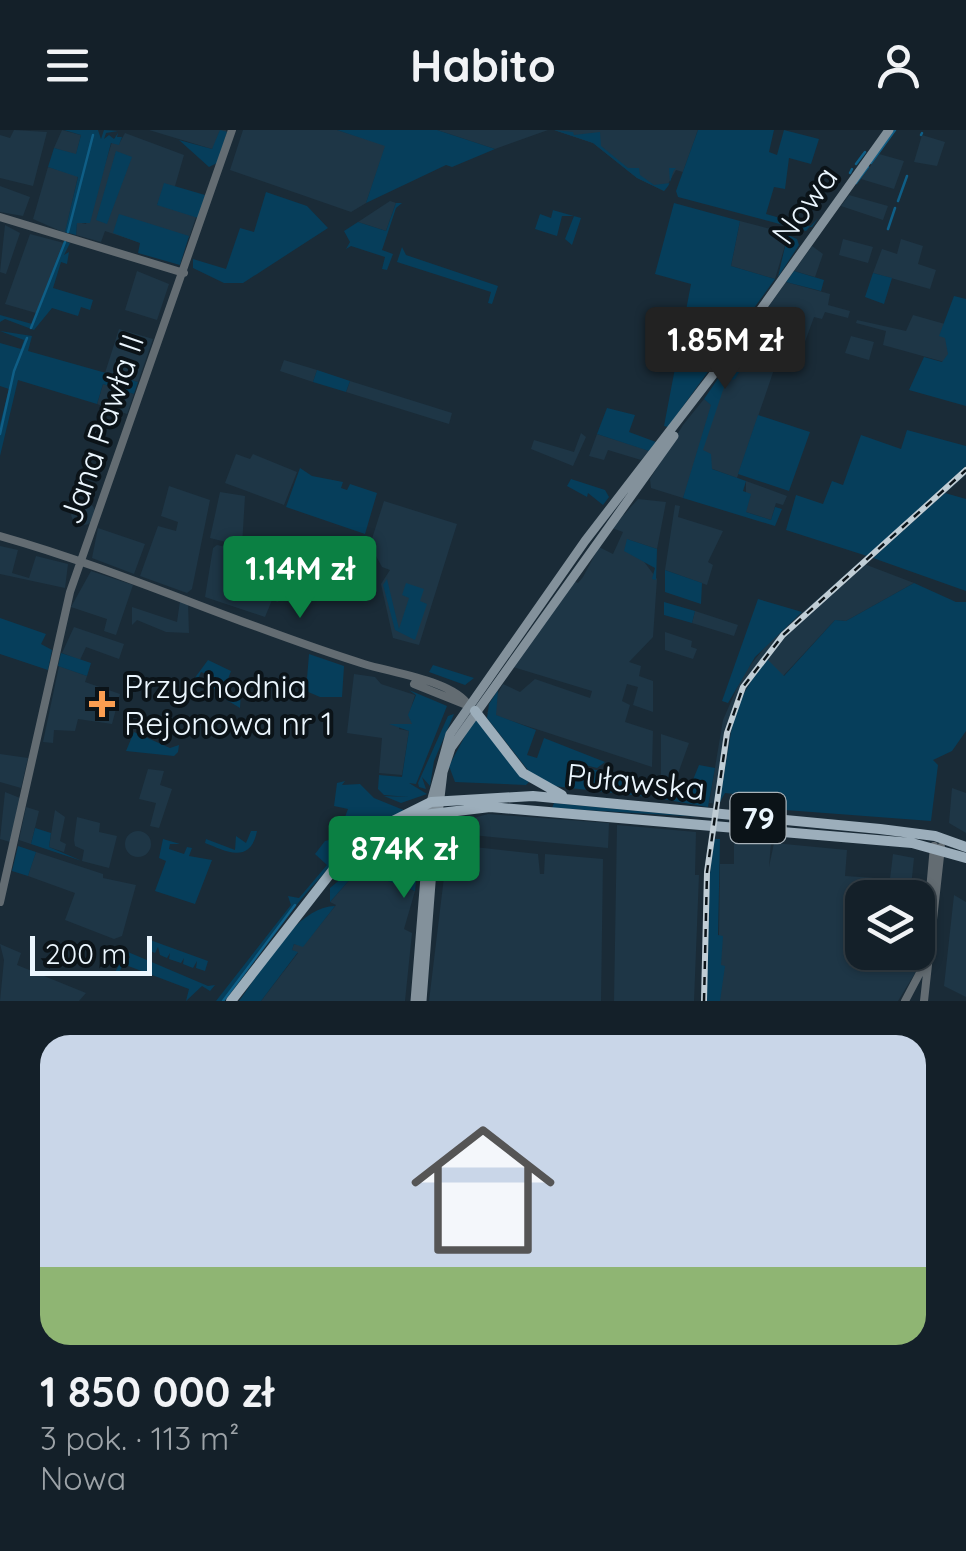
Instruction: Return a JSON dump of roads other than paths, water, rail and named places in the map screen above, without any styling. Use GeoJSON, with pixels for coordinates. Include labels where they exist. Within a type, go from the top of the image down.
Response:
{"type":"FeatureCollection","features":[{"type":"Feature","properties":{"kind":"main road","name":"Nowa"},"geometry":{"type":"LineString","coordinates":[[418,1001],[435,807],[469,703],[631,488],[889,130]]}},
{"type":"Feature","properties":{"kind":"main road"},"geometry":{"type":"LineString","coordinates":[[469,703],[530,779],[582,801]]}},
{"type":"Feature","properties":{"kind":"main road","name":"Puławska"},"geometry":{"type":"LineString","coordinates":[[435,807],[501,794],[962,851]]}},
{"type":"Feature","properties":{"kind":"main road","name":"Puławska"},"geometry":{"type":"LineString","coordinates":[[279,938],[340,861],[381,827],[419,806],[533,808],[937,848]]}},
{"type":"Feature","properties":{"kind":"main road","name":"79"},"geometry":{"type":"LineString","coordinates":[[231,1001],[279,938],[360,852],[435,807]]}},
{"type":"Feature","properties":{"kind":"street","name":"Jana Pawła II"},"geometry":{"type":"LineString","coordinates":[[0,902],[63,620],[232,130]]}},
{"type":"Feature","properties":{"kind":"street"},"geometry":{"type":"LineString","coordinates":[[0,217],[184,273]]}},
{"type":"Feature","properties":{"kind":"street"},"geometry":{"type":"LineString","coordinates":[[0,536],[82,560],[469,703],[464,720]]}},
{"type":"Feature","properties":{"kind":"street"},"geometry":{"type":"LineString","coordinates":[[937,848],[921,1001],[906,1001],[923,966],[937,848]]}},
{"type":"Feature","properties":{"kind":"waterway"},"geometry":{"type":"LineString","coordinates":[[871,163],[895,130]]}},
{"type":"Feature","properties":{"kind":"waterway"},"geometry":{"type":"LineString","coordinates":[[68,232],[93,135]]}},
{"type":"Feature","properties":{"kind":"waterway"},"geometry":{"type":"LineString","coordinates":[[856,164],[865,152]]}},
{"type":"Feature","properties":{"kind":"waterway"},"geometry":{"type":"LineString","coordinates":[[856,183],[868,167]]}},
{"type":"Feature","properties":{"kind":"waterway"},"geometry":{"type":"LineString","coordinates":[[850,173],[852,169]]}},
{"type":"Feature","properties":{"kind":"waterway"},"geometry":{"type":"LineString","coordinates":[[898,201],[907,176]]}},
{"type":"Feature","properties":{"kind":"waterway"},"geometry":{"type":"LineString","coordinates":[[888,229],[895,208]]}},
{"type":"Feature","properties":{"kind":"waterway"},"geometry":{"type":"LineString","coordinates":[[31,328],[65,242]]}},
{"type":"Feature","properties":{"kind":"waterway"},"geometry":{"type":"LineString","coordinates":[[0,434],[14,371],[27,338]]}},
{"type":"Feature","properties":{"kind":"waterway"},"geometry":{"type":"LineString","coordinates":[[344,874],[366,856]]}},
{"type":"Feature","properties":{"kind":"waterway"},"geometry":{"type":"LineString","coordinates":[[223,1001],[295,905]]}},
{"type":"Feature","properties":{"kind":"railway"},"geometry":{"type":"LineString","coordinates":[[704,1001],[707,872],[727,733],[743,687],[783,635],[966,470]]}},
{"type":"Feature","properties":{"kind":"place","name":"Przychodnia Rejonowa nr 1"},"geometry":{"type":"Point","coordinates":[102,704]}}]}
